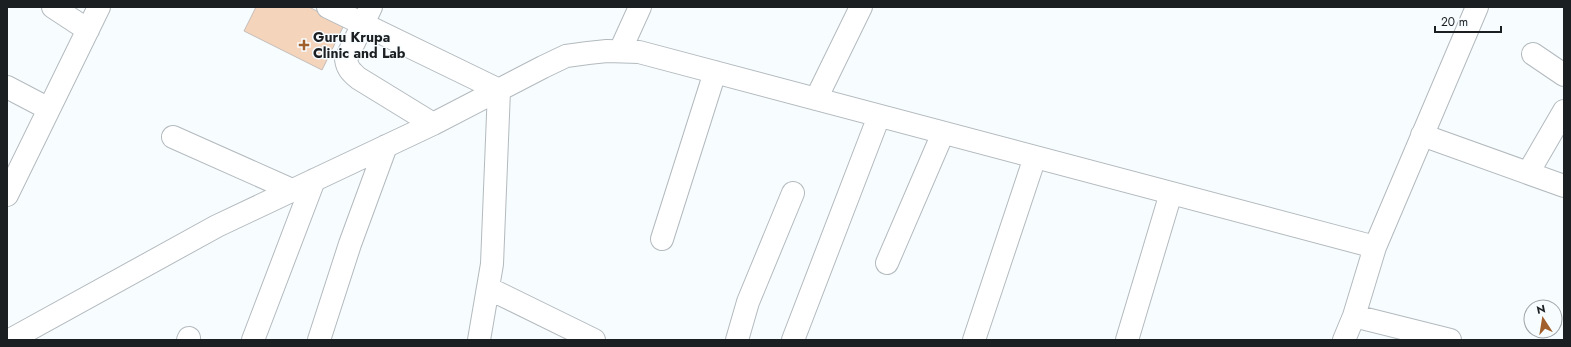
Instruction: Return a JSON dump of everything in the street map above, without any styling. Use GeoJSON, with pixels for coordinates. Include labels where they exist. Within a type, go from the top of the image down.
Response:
{"type":"FeatureCollection","features":[{"type":"Feature","properties":{"kind":"street"},"geometry":{"type":"LineString","coordinates":[[53,7],[88,30]]}},
{"type":"Feature","properties":{"kind":"street"},"geometry":{"type":"LineString","coordinates":[[7,195],[100,7]]}},
{"type":"Feature","properties":{"kind":"street"},"geometry":{"type":"LineString","coordinates":[[328,7],[367,15],[499,90]]}},
{"type":"Feature","properties":{"kind":"street"},"geometry":{"type":"LineString","coordinates":[[620,51],[640,7]]}},
{"type":"Feature","properties":{"kind":"street"},"geometry":{"type":"LineString","coordinates":[[816,99],[861,7]]}},
{"type":"Feature","properties":{"kind":"street"},"geometry":{"type":"LineString","coordinates":[[1344,340],[1354,316],[1375,247],[1477,7]]}},
{"type":"Feature","properties":{"kind":"street"},"geometry":{"type":"LineString","coordinates":[[367,15],[346,59],[346,66],[358,78],[433,124]]}},
{"type":"Feature","properties":{"kind":"street"},"geometry":{"type":"LineString","coordinates":[[10,340],[217,226],[433,124],[566,56],[607,51],[639,52],[1375,247]]}},
{"type":"Feature","properties":{"kind":"street"},"geometry":{"type":"LineString","coordinates":[[1533,54],[1564,75]]}},
{"type":"Feature","properties":{"kind":"street"},"geometry":{"type":"LineString","coordinates":[[662,240],[715,72]]}},
{"type":"Feature","properties":{"kind":"street"},"geometry":{"type":"LineString","coordinates":[[7,87],[50,109]]}},
{"type":"Feature","properties":{"kind":"street"},"geometry":{"type":"LineString","coordinates":[[479,340],[492,264],[499,90]]}},
{"type":"Feature","properties":{"kind":"street"},"geometry":{"type":"LineString","coordinates":[[1528,173],[1564,111]]}},
{"type":"Feature","properties":{"kind":"street"},"geometry":{"type":"LineString","coordinates":[[793,340],[879,116]]}},
{"type":"Feature","properties":{"kind":"street"},"geometry":{"type":"LineString","coordinates":[[887,263],[943,133]]}},
{"type":"Feature","properties":{"kind":"street"},"geometry":{"type":"LineString","coordinates":[[1422,135],[1564,186]]}},
{"type":"Feature","properties":{"kind":"street"},"geometry":{"type":"LineString","coordinates":[[173,137],[292,190]]}},
{"type":"Feature","properties":{"kind":"street"},"geometry":{"type":"LineString","coordinates":[[319,340],[350,244],[386,146]]}},
{"type":"Feature","properties":{"kind":"street"},"geometry":{"type":"LineString","coordinates":[[974,340],[1035,157]]}},
{"type":"Feature","properties":{"kind":"street"},"geometry":{"type":"LineString","coordinates":[[253,340],[314,180]]}},
{"type":"Feature","properties":{"kind":"street"},"geometry":{"type":"LineString","coordinates":[[737,340],[748,302],[793,193]]}},
{"type":"Feature","properties":{"kind":"street"},"geometry":{"type":"LineString","coordinates":[[1128,340],[1171,193]]}},
{"type":"Feature","properties":{"kind":"street"},"geometry":{"type":"LineString","coordinates":[[488,288],[594,340]]}},
{"type":"Feature","properties":{"kind":"street"},"geometry":{"type":"LineString","coordinates":[[1354,316],[1450,340]]}},
{"type":"Feature","properties":{"kind":"building"},"geometry":{"type":"Polygon","coordinates":[[[256,7],[309,7],[344,25],[322,70],[244,31],[256,7]]]}},
{"type":"Feature","properties":{"kind":"place","name":"Guru Krupa Clinic and Lab"},"geometry":{"type":"Point","coordinates":[304,45]}}]}
